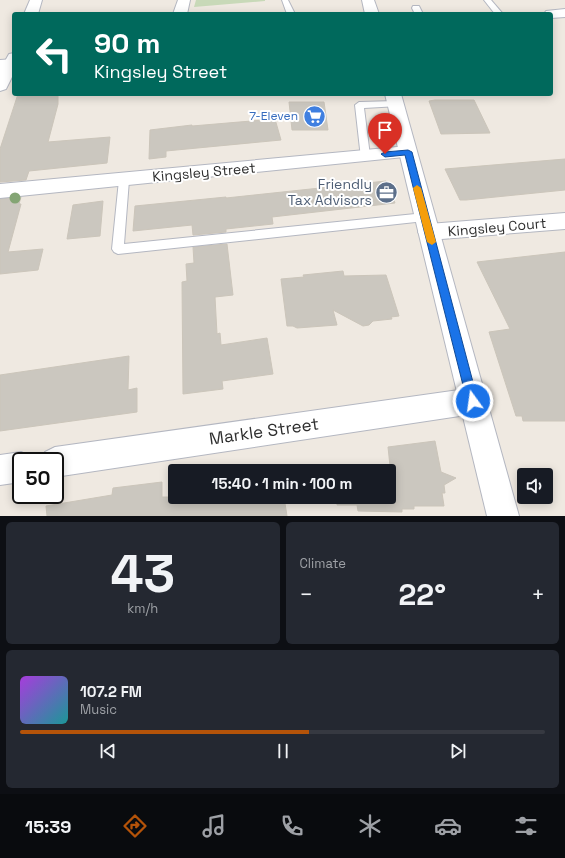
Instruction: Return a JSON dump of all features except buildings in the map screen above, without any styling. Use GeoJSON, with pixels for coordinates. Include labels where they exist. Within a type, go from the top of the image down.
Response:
{"type":"FeatureCollection","features":[{"type":"Feature","properties":{"kind":"street"},"geometry":{"type":"LineString","coordinates":[[32,12],[36,0]]}},
{"type":"Feature","properties":{"kind":"street"},"geometry":{"type":"LineString","coordinates":[[181,12],[184,0]]}},
{"type":"Feature","properties":{"kind":"street"},"geometry":{"type":"LineString","coordinates":[[368,0],[371,12]]}},
{"type":"Feature","properties":{"kind":"street"},"geometry":{"type":"LineString","coordinates":[[553,14],[565,13]]}},
{"type":"Feature","properties":{"kind":"street"},"geometry":{"type":"LineString","coordinates":[[0,86],[9,63]]}},
{"type":"Feature","properties":{"kind":"street"},"geometry":{"type":"LineString","coordinates":[[394,99],[503,516]]}},
{"type":"Feature","properties":{"kind":"street","name":"Kingsley Street"},"geometry":{"type":"LineString","coordinates":[[0,191],[408,152]]}},
{"type":"Feature","properties":{"kind":"street","name":"Kingsley Court"},"geometry":{"type":"LineString","coordinates":[[427,225],[565,221]]}},
{"type":"Feature","properties":{"kind":"street","name":"Markle Street"},"geometry":{"type":"LineString","coordinates":[[64,461],[473,401]]}},
{"type":"Feature","properties":{"kind":"street"},"geometry":{"type":"LineString","coordinates":[[0,470],[12,468]]}},
{"type":"Feature","properties":{"kind":"lane"},"geometry":{"type":"LineString","coordinates":[[285,0],[290,12]]}},
{"type":"Feature","properties":{"kind":"lane"},"geometry":{"type":"LineString","coordinates":[[487,0],[497,12]]}},
{"type":"Feature","properties":{"kind":"lane"},"geometry":{"type":"LineString","coordinates":[[365,156],[359,105],[394,99]]}},
{"type":"Feature","properties":{"kind":"lane"},"geometry":{"type":"LineString","coordinates":[[124,180],[118,249],[427,225]]}},
{"type":"Feature","properties":{"kind":"green space"},"geometry":{"type":"Polygon","coordinates":[[[196,0],[265,0],[265,1],[194,7],[196,0]]]}},
{"type":"Feature","properties":{"kind":"slow traffic"},"geometry":{"type":"LineString","coordinates":[[417,188],[432,242]]}},
{"type":"Feature","properties":{"kind":"place","name":"7-Eleven"},"geometry":{"type":"Point","coordinates":[314,116]}},
{"type":"Feature","properties":{"kind":"place","name":"Friendly Tax Advisors"},"geometry":{"type":"Point","coordinates":[387,192]}},
{"type":"Feature","properties":{"kind":"route"},"geometry":{"type":"LineString","coordinates":[[385,154],[408,152],[473,401]]}}]}
